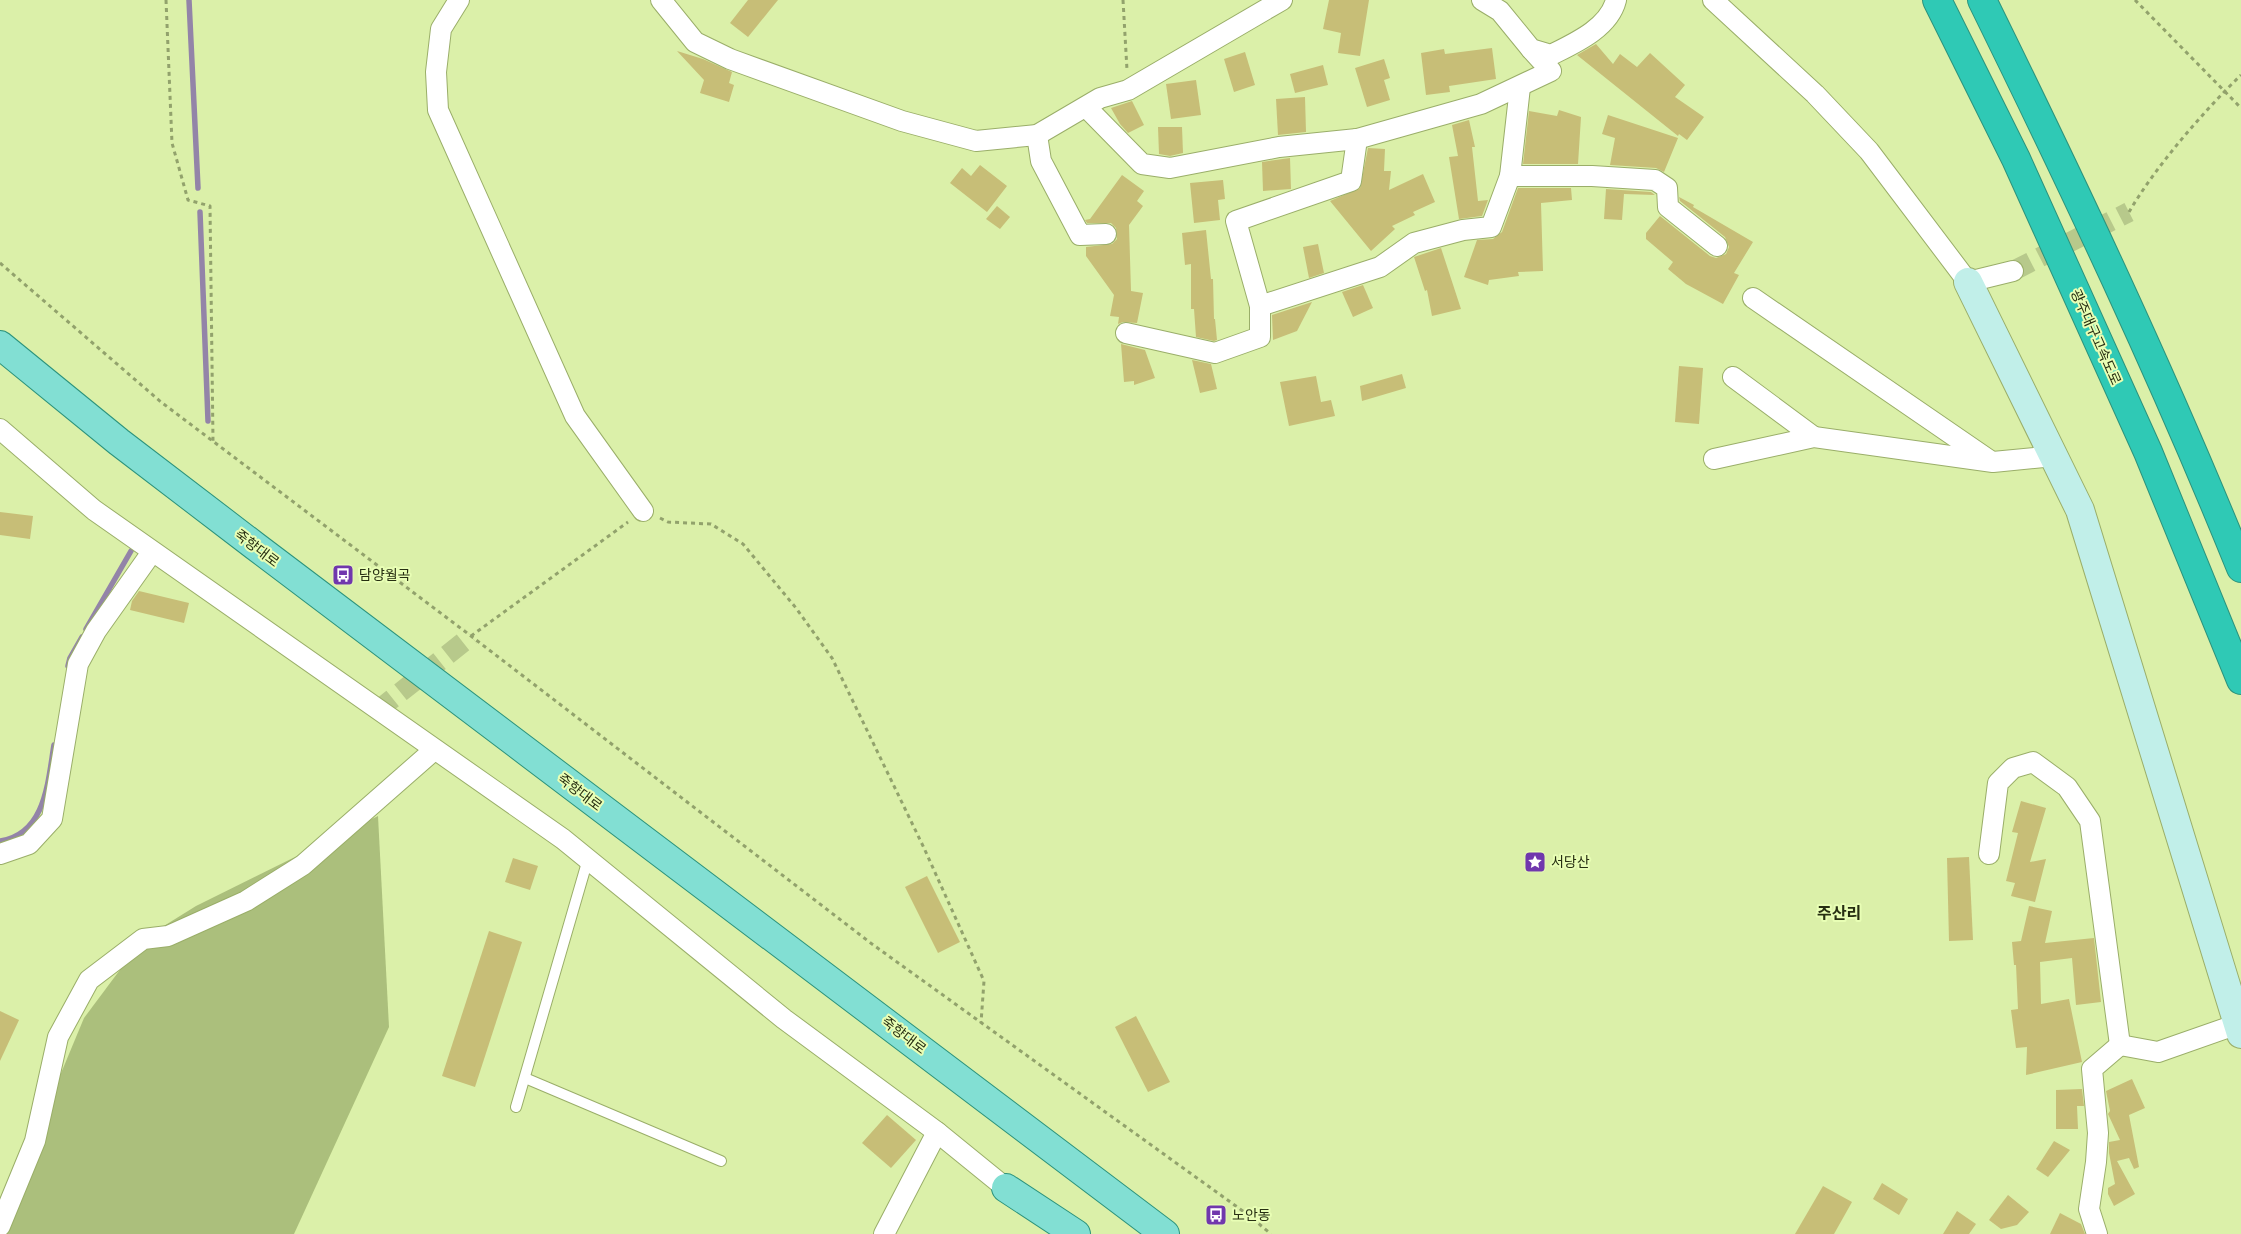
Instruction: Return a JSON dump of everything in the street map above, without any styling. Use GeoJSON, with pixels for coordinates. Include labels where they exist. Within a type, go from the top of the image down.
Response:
{"type":"FeatureCollection","features":[{"type":"Feature","properties":{"kind":"highway","name":"광주대구고속도로"},"geometry":{"type":"LineString","coordinates":[[1937,0],[2016,159],[2148,452],[2241,680]]}},
{"type":"Feature","properties":{"kind":"highway"},"geometry":{"type":"LineString","coordinates":[[1982,0],[2052,142],[2190,442],[2241,568]]}},
{"type":"Feature","properties":{"kind":"main road","name":"죽향대로"},"geometry":{"type":"LineString","coordinates":[[0,345],[119,442],[248,541],[1165,1234]]}},
{"type":"Feature","properties":{"kind":"main road"},"geometry":{"type":"LineString","coordinates":[[1006,1188],[1076,1234]]}},
{"type":"Feature","properties":{"kind":"street"},"geometry":{"type":"LineString","coordinates":[[459,0],[441,29],[436,72],[438,110],[575,416],[643,511]]}},
{"type":"Feature","properties":{"kind":"street"},"geometry":{"type":"LineString","coordinates":[[661,0],[695,42],[730,59],[902,121],[976,141],[1037,135],[1100,98],[1128,90],[1282,0]]}},
{"type":"Feature","properties":{"kind":"street"},"geometry":{"type":"LineString","coordinates":[[1086,107],[1142,164],[1170,168],[1279,147],[1357,139],[1482,104],[1551,71],[1500,11],[1482,0]]}},
{"type":"Feature","properties":{"kind":"street"},"geometry":{"type":"LineString","coordinates":[[1531,49],[1551,56],[1589,35],[1614,10],[1616,0]]}},
{"type":"Feature","properties":{"kind":"street"},"geometry":{"type":"LineString","coordinates":[[1713,0],[1815,94],[1869,151],[1968,282],[2080,510],[2239,1029],[2158,1052],[2120,1045],[2092,1068],[2098,1133],[2089,1209],[2097,1234]]}},
{"type":"Feature","properties":{"kind":"street"},"geometry":{"type":"LineString","coordinates":[[1260,306],[1380,267],[1414,243],[1463,230],[1491,228],[1510,176],[1520,87]]}},
{"type":"Feature","properties":{"kind":"street"},"geometry":{"type":"LineString","coordinates":[[1037,135],[1041,160],[1080,235],[1106,234]]}},
{"type":"Feature","properties":{"kind":"street"},"geometry":{"type":"LineString","coordinates":[[1126,333],[1215,353],[1260,336],[1260,306],[1236,221],[1351,181],[1357,139]]}},
{"type":"Feature","properties":{"kind":"street"},"geometry":{"type":"LineString","coordinates":[[1510,176],[1592,176],[1655,180],[1667,188],[1668,206],[1717,246]]}},
{"type":"Feature","properties":{"kind":"street"},"geometry":{"type":"LineString","coordinates":[[1968,282],[2013,271]]}},
{"type":"Feature","properties":{"kind":"street"},"geometry":{"type":"LineString","coordinates":[[1753,298],[1993,462]]}},
{"type":"Feature","properties":{"kind":"street"},"geometry":{"type":"LineString","coordinates":[[1733,377],[1814,437]]}},
{"type":"Feature","properties":{"kind":"street"},"geometry":{"type":"LineString","coordinates":[[0,429],[94,510],[563,839],[784,1019],[937,1132],[1060,1234]]}},
{"type":"Feature","properties":{"kind":"street"},"geometry":{"type":"LineString","coordinates":[[1714,459],[1814,437],[1993,462],[2054,456]]}},
{"type":"Feature","properties":{"kind":"street"},"geometry":{"type":"LineString","coordinates":[[0,854],[29,844],[52,820],[78,664],[96,631],[152,552]]}},
{"type":"Feature","properties":{"kind":"street"},"geometry":{"type":"LineString","coordinates":[[0,1226],[35,1141],[58,1037],[89,980],[143,939],[168,936],[246,901],[303,865],[434,750]]}},
{"type":"Feature","properties":{"kind":"street"},"geometry":{"type":"LineString","coordinates":[[1989,854],[1998,784],[2013,768],[2033,762],[2067,787],[2090,821],[2120,1045]]}},
{"type":"Feature","properties":{"kind":"street"},"geometry":{"type":"LineString","coordinates":[[884,1234],[937,1132]]}},
{"type":"Feature","properties":{"kind":"lane"},"geometry":{"type":"LineString","coordinates":[[516,1107],[588,859]]}},
{"type":"Feature","properties":{"kind":"lane"},"geometry":{"type":"LineString","coordinates":[[525,1078],[721,1161]]}},
{"type":"Feature","properties":{"kind":"path"},"geometry":{"type":"LineString","coordinates":[[166,0],[172,143],[188,200],[210,206],[213,442]]}},
{"type":"Feature","properties":{"kind":"path"},"geometry":{"type":"LineString","coordinates":[[1123,0],[1128,90]]}},
{"type":"Feature","properties":{"kind":"path"},"geometry":{"type":"LineString","coordinates":[[2135,0],[2241,108]]}},
{"type":"Feature","properties":{"kind":"path"},"geometry":{"type":"LineString","coordinates":[[2129,212],[2144,186],[2225,91],[2241,75]]}},
{"type":"Feature","properties":{"kind":"path"},"geometry":{"type":"LineString","coordinates":[[0,263],[161,402],[213,442],[471,636],[872,944],[1247,1214],[1271,1234]]}},
{"type":"Feature","properties":{"kind":"path"},"geometry":{"type":"LineString","coordinates":[[471,636],[643,511],[668,522],[711,524],[743,544],[796,608],[832,658],[924,848],[984,981],[981,1023]]}},
{"type":"Feature","properties":{"kind":"green space"},"geometry":{"type":"Polygon","coordinates":[[[378,816],[389,1027],[294,1234],[2,1234],[49,1102],[84,1018],[143,939],[196,906],[378,816]]]}},
{"type":"Feature","properties":{"kind":"building"},"geometry":{"type":"Polygon","coordinates":[[[748,0],[778,0],[748,37],[730,23],[748,0]]]}},
{"type":"Feature","properties":{"kind":"building"},"geometry":{"type":"Polygon","coordinates":[[[1329,0],[1369,0],[1360,56],[1338,53],[1341,33],[1323,29],[1329,0]]]}},
{"type":"Feature","properties":{"kind":"building"},"geometry":{"type":"Polygon","coordinates":[[[1596,44],[1613,64],[1620,54],[1637,67],[1650,53],[1685,85],[1675,97],[1704,117],[1687,140],[1679,134],[1678,136],[1577,55],[1596,44]]]}},
{"type":"Feature","properties":{"kind":"building"},"geometry":{"type":"Polygon","coordinates":[[[1492,48],[1496,79],[1449,86],[1450,92],[1426,95],[1421,53],[1444,49],[1445,54],[1492,48]]]}},
{"type":"Feature","properties":{"kind":"building"},"geometry":{"type":"Polygon","coordinates":[[[677,51],[703,59],[732,72],[729,83],[734,85],[729,102],[700,93],[704,80],[677,51]]]}},
{"type":"Feature","properties":{"kind":"building"},"geometry":{"type":"Polygon","coordinates":[[[1245,52],[1255,85],[1234,92],[1224,59],[1245,52]]]}},
{"type":"Feature","properties":{"kind":"building"},"geometry":{"type":"Polygon","coordinates":[[[1384,59],[1390,78],[1384,80],[1390,100],[1367,107],[1355,68],[1384,59]]]}},
{"type":"Feature","properties":{"kind":"building"},"geometry":{"type":"Polygon","coordinates":[[[1323,65],[1328,85],[1295,93],[1290,74],[1323,65]]]}},
{"type":"Feature","properties":{"kind":"building"},"geometry":{"type":"Polygon","coordinates":[[[1196,80],[1201,115],[1171,119],[1166,84],[1196,80]]]}},
{"type":"Feature","properties":{"kind":"building"},"geometry":{"type":"Polygon","coordinates":[[[1305,97],[1306,132],[1278,135],[1276,99],[1305,97]]]}},
{"type":"Feature","properties":{"kind":"building"},"geometry":{"type":"Polygon","coordinates":[[[1132,101],[1144,125],[1128,133],[1120,124],[1111,108],[1132,101]]]}},
{"type":"Feature","properties":{"kind":"building"},"geometry":{"type":"Polygon","coordinates":[[[1559,110],[1581,117],[1578,164],[1523,164],[1529,111],[1557,116],[1559,110]]]}},
{"type":"Feature","properties":{"kind":"building"},"geometry":{"type":"Polygon","coordinates":[[[1608,115],[1678,138],[1664,172],[1656,168],[1610,165],[1615,138],[1602,134],[1608,115]]]}},
{"type":"Feature","properties":{"kind":"building"},"geometry":{"type":"Polygon","coordinates":[[[1469,120],[1475,147],[1472,147],[1478,201],[1488,200],[1482,216],[1459,219],[1449,157],[1458,156],[1452,125],[1469,120]]]}},
{"type":"Feature","properties":{"kind":"building"},"geometry":{"type":"Polygon","coordinates":[[[1158,127],[1182,127],[1183,153],[1170,156],[1159,154],[1158,127]]]}},
{"type":"Feature","properties":{"kind":"building"},"geometry":{"type":"Polygon","coordinates":[[[1368,148],[1385,149],[1384,171],[1391,171],[1389,190],[1423,174],[1435,202],[1413,212],[1415,215],[1392,226],[1395,229],[1371,251],[1330,201],[1360,188],[1368,148]]]}},
{"type":"Feature","properties":{"kind":"building"},"geometry":{"type":"Polygon","coordinates":[[[1290,158],[1291,189],[1263,191],[1262,162],[1290,158]]]}},
{"type":"Feature","properties":{"kind":"building"},"geometry":{"type":"Polygon","coordinates":[[[980,165],[1007,186],[987,212],[950,183],[962,168],[971,176],[980,165]]]}},
{"type":"Feature","properties":{"kind":"building"},"geometry":{"type":"Polygon","coordinates":[[[1122,175],[1144,191],[1137,201],[1143,206],[1129,225],[1131,291],[1143,293],[1137,323],[1123,322],[1118,324],[1119,317],[1110,316],[1114,295],[1086,256],[1086,247],[1112,244],[1117,239],[1116,228],[1111,223],[1087,223],[1085,220],[1090,219],[1122,175]]]}},
{"type":"Feature","properties":{"kind":"building"},"geometry":{"type":"Polygon","coordinates":[[[1223,180],[1225,199],[1218,200],[1220,220],[1194,223],[1190,183],[1223,180]]]}},
{"type":"Feature","properties":{"kind":"building"},"geometry":{"type":"Polygon","coordinates":[[[1518,188],[1571,188],[1572,200],[1541,203],[1543,271],[1518,272],[1519,276],[1489,280],[1488,285],[1464,277],[1477,240],[1493,239],[1502,232],[1518,188]]]}},
{"type":"Feature","properties":{"kind":"building"},"geometry":{"type":"Polygon","coordinates":[[[1606,189],[1651,192],[1655,195],[1624,194],[1622,220],[1604,219],[1606,189]]]}},
{"type":"Feature","properties":{"kind":"building"},"geometry":{"type":"Polygon","coordinates":[[[1679,197],[1753,242],[1734,273],[1739,275],[1723,304],[1686,284],[1668,269],[1673,262],[1646,239],[1646,233],[1660,216],[1710,256],[1716,258],[1726,254],[1729,247],[1725,237],[1680,201],[1679,197]]]}},
{"type":"Feature","properties":{"kind":"building"},"geometry":{"type":"Polygon","coordinates":[[[997,206],[1010,217],[1000,229],[986,219],[997,206]]]}},
{"type":"Feature","properties":{"kind":"building"},"geometry":{"type":"Polygon","coordinates":[[[1206,230],[1211,279],[1213,279],[1214,319],[1217,340],[1214,341],[1196,337],[1194,309],[1191,309],[1191,264],[1185,265],[1182,233],[1206,230]]]}},
{"type":"Feature","properties":{"kind":"building"},"geometry":{"type":"Polygon","coordinates":[[[1318,244],[1324,273],[1309,278],[1303,247],[1318,244]]]}},
{"type":"Feature","properties":{"kind":"building"},"geometry":{"type":"Polygon","coordinates":[[[1441,248],[1461,309],[1432,316],[1427,290],[1425,291],[1414,257],[1441,248]]]}},
{"type":"Feature","properties":{"kind":"building"},"geometry":{"type":"Polygon","coordinates":[[[1363,285],[1373,308],[1353,317],[1342,292],[1363,285]]]}},
{"type":"Feature","properties":{"kind":"building"},"geometry":{"type":"Polygon","coordinates":[[[1312,302],[1297,331],[1273,340],[1272,315],[1312,302]]]}},
{"type":"Feature","properties":{"kind":"building"},"geometry":{"type":"Polygon","coordinates":[[[1121,344],[1145,350],[1155,378],[1134,385],[1134,381],[1124,382],[1121,344]]]}},
{"type":"Feature","properties":{"kind":"building"},"geometry":{"type":"Polygon","coordinates":[[[1192,360],[1211,364],[1217,389],[1200,393],[1192,360]]]}},
{"type":"Feature","properties":{"kind":"building"},"geometry":{"type":"Polygon","coordinates":[[[1679,366],[1703,368],[1699,424],[1675,422],[1679,366]]]}},
{"type":"Feature","properties":{"kind":"building"},"geometry":{"type":"Polygon","coordinates":[[[1402,374],[1406,388],[1362,401],[1360,386],[1402,374]]]}},
{"type":"Feature","properties":{"kind":"building"},"geometry":{"type":"Polygon","coordinates":[[[1316,376],[1321,402],[1331,400],[1335,416],[1289,426],[1280,382],[1316,376]]]}},
{"type":"Feature","properties":{"kind":"building"},"geometry":{"type":"Polygon","coordinates":[[[0,512],[33,516],[30,539],[0,535],[0,512]]]}},
{"type":"Feature","properties":{"kind":"building"},"geometry":{"type":"Polygon","coordinates":[[[139,591],[189,603],[184,623],[130,610],[132,601],[139,591]]]}},
{"type":"Feature","properties":{"kind":"building"},"geometry":{"type":"Polygon","coordinates":[[[2021,801],[2046,808],[2030,862],[2046,859],[2035,902],[2011,896],[2015,883],[2006,881],[2018,833],[2012,832],[2021,801]]]}},
{"type":"Feature","properties":{"kind":"building"},"geometry":{"type":"Polygon","coordinates":[[[1969,857],[1973,940],[1949,941],[1947,858],[1969,857]]]}},
{"type":"Feature","properties":{"kind":"building"},"geometry":{"type":"Polygon","coordinates":[[[513,858],[538,866],[530,890],[505,882],[513,858]]]}},
{"type":"Feature","properties":{"kind":"building"},"geometry":{"type":"Polygon","coordinates":[[[927,876],[960,942],[938,953],[905,887],[927,876]]]}},
{"type":"Feature","properties":{"kind":"building"},"geometry":{"type":"Polygon","coordinates":[[[2029,906],[2052,911],[2045,943],[2094,938],[2101,1002],[2076,1005],[2072,958],[2040,962],[2041,1004],[2069,999],[2082,1062],[2026,1075],[2027,1047],[2016,1048],[2011,1010],[2018,1009],[2016,965],[2014,965],[2012,942],[2021,941],[2029,906]]]}},
{"type":"Feature","properties":{"kind":"building"},"geometry":{"type":"Polygon","coordinates":[[[489,931],[522,942],[475,1087],[442,1076],[489,931]]]}},
{"type":"Feature","properties":{"kind":"building"},"geometry":{"type":"Polygon","coordinates":[[[0,1011],[19,1020],[0,1061],[0,1011]]]}},
{"type":"Feature","properties":{"kind":"building"},"geometry":{"type":"Polygon","coordinates":[[[1136,1016],[1170,1082],[1148,1092],[1115,1027],[1136,1016]]]}},
{"type":"Feature","properties":{"kind":"building"},"geometry":{"type":"Polygon","coordinates":[[[2132,1079],[2145,1108],[2129,1115],[2139,1167],[2134,1169],[2129,1158],[2117,1161],[2135,1194],[2114,1206],[2108,1194],[2108,1188],[2115,1184],[2109,1153],[2109,1142],[2120,1140],[2108,1114],[2110,1111],[2106,1091],[2132,1079]]]}},
{"type":"Feature","properties":{"kind":"building"},"geometry":{"type":"Polygon","coordinates":[[[2082,1089],[2084,1106],[2077,1106],[2078,1129],[2056,1129],[2056,1090],[2082,1089]]]}},
{"type":"Feature","properties":{"kind":"building"},"geometry":{"type":"Polygon","coordinates":[[[887,1115],[916,1140],[891,1168],[862,1143],[887,1115]]]}},
{"type":"Feature","properties":{"kind":"building"},"geometry":{"type":"Polygon","coordinates":[[[2054,1141],[2070,1150],[2048,1177],[2036,1169],[2054,1141]]]}},
{"type":"Feature","properties":{"kind":"building"},"geometry":{"type":"Polygon","coordinates":[[[1882,1183],[1908,1199],[1899,1215],[1873,1199],[1882,1183]]]}},
{"type":"Feature","properties":{"kind":"building"},"geometry":{"type":"Polygon","coordinates":[[[1823,1186],[1852,1202],[1834,1234],[1795,1234],[1823,1186]]]}},
{"type":"Feature","properties":{"kind":"building"},"geometry":{"type":"Polygon","coordinates":[[[2008,1195],[2029,1212],[2017,1225],[2001,1229],[1989,1220],[2008,1195]]]}},
{"type":"Feature","properties":{"kind":"building"},"geometry":{"type":"Polygon","coordinates":[[[1957,1211],[1976,1224],[1969,1234],[1943,1234],[1957,1211]]]}},
{"type":"Feature","properties":{"kind":"building"},"geometry":{"type":"Polygon","coordinates":[[[2060,1213],[2081,1224],[2085,1234],[2050,1234],[2060,1213]]]}},
{"type":"Feature","properties":{"kind":"waterway"},"geometry":{"type":"LineString","coordinates":[[189,0],[198,188]]}},
{"type":"Feature","properties":{"kind":"waterway"},"geometry":{"type":"LineString","coordinates":[[200,212],[208,421]]}},
{"type":"Feature","properties":{"kind":"waterway"},"geometry":{"type":"LineString","coordinates":[[86,629],[131,551]]}},
{"type":"Feature","properties":{"kind":"waterway"},"geometry":{"type":"LineString","coordinates":[[68,666],[70,658],[82,637]]}},
{"type":"Feature","properties":{"kind":"waterway"},"geometry":{"type":"LineString","coordinates":[[0,841],[15,836],[27,828],[36,817],[42,804],[50,774],[54,745]]}},
{"type":"Feature","properties":{"kind":"tunnel"},"geometry":{"type":"LineString","coordinates":[[2013,271],[2129,212]]}},
{"type":"Feature","properties":{"kind":"tunnel"},"geometry":{"type":"LineString","coordinates":[[377,711],[471,636]]}},
{"type":"Feature","properties":{"kind":"place","name":"담양월곡"},"geometry":{"type":"Point","coordinates":[343,575]}},
{"type":"Feature","properties":{"kind":"place","name":"서당산"},"geometry":{"type":"Point","coordinates":[1535,862]}},
{"type":"Feature","properties":{"kind":"place","name":"노안동"},"geometry":{"type":"Point","coordinates":[1216,1215]}},
{"type":"Feature","properties":{"kind":"district","name":"주산리"},"geometry":{"type":"Point","coordinates":[1839,913]}}]}
